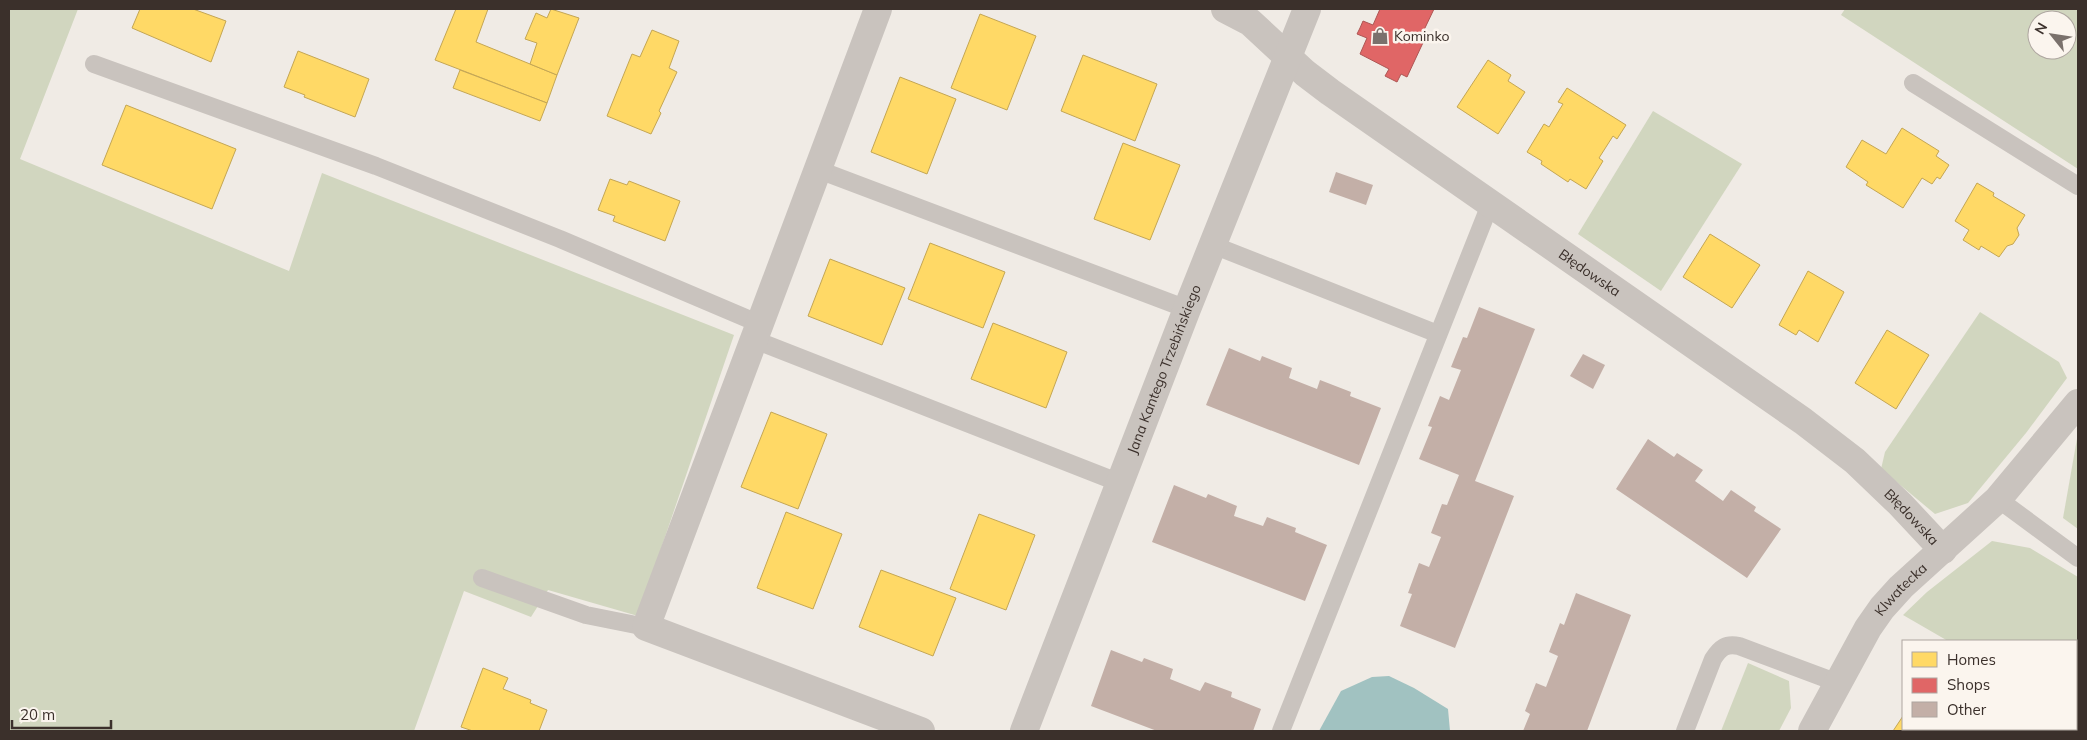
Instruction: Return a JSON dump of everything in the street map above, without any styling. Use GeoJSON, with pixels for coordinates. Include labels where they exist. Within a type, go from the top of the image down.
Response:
{"type":"FeatureCollection","features":[{"type":"Feature","properties":{"kind":"street"},"geometry":{"type":"LineString","coordinates":[[878,9],[646,627],[921,731]]}},
{"type":"Feature","properties":{"kind":"street","name":"Błędowska"},"geometry":{"type":"LineString","coordinates":[[1225,9],[1250,22],[1304,74],[1491,202],[1803,421],[1855,461],[1900,504],[1943,550]]}},
{"type":"Feature","properties":{"kind":"street","name":"Jana Kantego Trzebińskiego"},"geometry":{"type":"LineString","coordinates":[[1024,731],[1187,309],[1307,9]]}},
{"type":"Feature","properties":{"kind":"street","name":"Klwatecka"},"geometry":{"type":"LineString","coordinates":[[1812,731],[1882,608],[1901,587],[1998,499],[2078,403]]}},
{"type":"Feature","properties":{"kind":"lane"},"geometry":{"type":"LineString","coordinates":[[94,64],[376,166],[560,239],[758,332],[1120,484]]}},
{"type":"Feature","properties":{"kind":"lane"},"geometry":{"type":"LineString","coordinates":[[1914,83],[2078,186]]}},
{"type":"Feature","properties":{"kind":"lane"},"geometry":{"type":"LineString","coordinates":[[819,170],[1187,309]]}},
{"type":"Feature","properties":{"kind":"lane"},"geometry":{"type":"LineString","coordinates":[[1281,731],[1491,202]]}},
{"type":"Feature","properties":{"kind":"lane"},"geometry":{"type":"LineString","coordinates":[[1213,244],[1438,334]]}},
{"type":"Feature","properties":{"kind":"lane"},"geometry":{"type":"LineString","coordinates":[[1998,499],[2078,558]]}},
{"type":"Feature","properties":{"kind":"lane"},"geometry":{"type":"LineString","coordinates":[[482,578],[586,615],[646,627]]}},
{"type":"Feature","properties":{"kind":"lane"},"geometry":{"type":"LineString","coordinates":[[1686,731],[1714,659],[1719,650],[1725,646],[1739,646],[1838,683]]}},
{"type":"Feature","properties":{"kind":"green space"},"geometry":{"type":"Polygon","coordinates":[[[9,9],[78,9],[20,159],[289,271],[322,173],[734,335],[638,616],[548,590],[531,617],[464,591],[414,731],[9,731],[9,9]]]}},
{"type":"Feature","properties":{"kind":"green space"},"geometry":{"type":"Polygon","coordinates":[[[1845,9],[2078,9],[2078,169],[1841,15],[1845,9]]]}},
{"type":"Feature","properties":{"kind":"green space"},"geometry":{"type":"Polygon","coordinates":[[[1653,111],[1742,164],[1661,291],[1578,234],[1653,111]]]}},
{"type":"Feature","properties":{"kind":"green space"},"geometry":{"type":"Polygon","coordinates":[[[1980,312],[2059,362],[2067,378],[2026,433],[1968,503],[1935,514],[1881,469],[1885,452],[1980,312]]]}},
{"type":"Feature","properties":{"kind":"green space"},"geometry":{"type":"Polygon","coordinates":[[[2078,433],[2078,529],[2063,518],[2078,433]]]}},
{"type":"Feature","properties":{"kind":"green space"},"geometry":{"type":"Polygon","coordinates":[[[1992,541],[2030,548],[2078,577],[2078,716],[2077,640],[1946,640],[1903,615],[1927,592],[1992,541]]]}},
{"type":"Feature","properties":{"kind":"green space"},"geometry":{"type":"Polygon","coordinates":[[[1748,663],[1789,681],[1791,708],[1779,731],[1721,731],[1748,663]]]}},
{"type":"Feature","properties":{"kind":"water"},"geometry":{"type":"Polygon","coordinates":[[[1389,676],[1414,688],[1448,709],[1450,731],[1319,731],[1341,691],[1372,677],[1389,676]]]}},
{"type":"Feature","properties":{"kind":"building: Homes"},"geometry":{"type":"Polygon","coordinates":[[[140,9],[193,9],[226,21],[211,62],[132,28],[140,9]]]}},
{"type":"Feature","properties":{"kind":"building: Homes"},"geometry":{"type":"Polygon","coordinates":[[[456,9],[488,9],[476,42],[557,75],[547,103],[435,60],[456,9]]]}},
{"type":"Feature","properties":{"kind":"building: Homes"},"geometry":{"type":"Polygon","coordinates":[[[551,9],[579,18],[557,75],[530,64],[537,43],[525,39],[536,13],[547,18],[551,9]]]}},
{"type":"Feature","properties":{"kind":"building: Homes"},"geometry":{"type":"Polygon","coordinates":[[[980,14],[1036,36],[1007,110],[951,88],[980,14]]]}},
{"type":"Feature","properties":{"kind":"building: Homes"},"geometry":{"type":"Polygon","coordinates":[[[652,30],[679,41],[669,68],[677,72],[659,111],[661,113],[651,134],[607,116],[632,54],[640,57],[652,30]]]}},
{"type":"Feature","properties":{"kind":"building: Homes"},"geometry":{"type":"Polygon","coordinates":[[[298,51],[369,79],[355,117],[284,87],[298,51]]]}},
{"type":"Feature","properties":{"kind":"building: Homes"},"geometry":{"type":"Polygon","coordinates":[[[1083,55],[1157,84],[1135,141],[1061,111],[1083,55]]]}},
{"type":"Feature","properties":{"kind":"building: Homes"},"geometry":{"type":"Polygon","coordinates":[[[1488,60],[1511,75],[1508,81],[1525,92],[1498,134],[1457,107],[1488,60]]]}},
{"type":"Feature","properties":{"kind":"building: Homes"},"geometry":{"type":"Polygon","coordinates":[[[460,70],[547,103],[540,121],[453,88],[460,70]]]}},
{"type":"Feature","properties":{"kind":"building: Homes"},"geometry":{"type":"Polygon","coordinates":[[[900,77],[956,99],[927,174],[871,152],[900,77]]]}},
{"type":"Feature","properties":{"kind":"building: Homes"},"geometry":{"type":"Polygon","coordinates":[[[1567,88],[1626,125],[1617,139],[1613,136],[1599,158],[1603,161],[1586,189],[1570,179],[1568,182],[1541,164],[1542,161],[1527,152],[1544,124],[1549,127],[1563,104],[1558,102],[1567,88]]]}},
{"type":"Feature","properties":{"kind":"building: Homes"},"geometry":{"type":"Polygon","coordinates":[[[126,105],[236,149],[212,209],[102,165],[126,105]]]}},
{"type":"Feature","properties":{"kind":"building: Homes"},"geometry":{"type":"Polygon","coordinates":[[[1902,128],[1939,151],[1936,156],[1949,165],[1940,179],[1937,177],[1932,184],[1922,178],[1903,208],[1866,185],[1868,182],[1846,167],[1862,140],[1886,154],[1902,128]]]}},
{"type":"Feature","properties":{"kind":"building: Homes"},"geometry":{"type":"Polygon","coordinates":[[[1123,143],[1180,165],[1150,240],[1094,219],[1123,143]]]}},
{"type":"Feature","properties":{"kind":"building: Homes"},"geometry":{"type":"Polygon","coordinates":[[[610,179],[627,185],[629,181],[680,201],[665,241],[613,221],[615,216],[598,210],[610,179]]]}},
{"type":"Feature","properties":{"kind":"building: Homes"},"geometry":{"type":"Polygon","coordinates":[[[1977,183],[1994,193],[1993,196],[2025,215],[2017,228],[2019,235],[2013,244],[2007,246],[1999,257],[1981,246],[1979,250],[1963,240],[1969,230],[1955,221],[1977,183]]]}},
{"type":"Feature","properties":{"kind":"building: Homes"},"geometry":{"type":"Polygon","coordinates":[[[1710,234],[1760,265],[1732,308],[1683,277],[1710,234]]]}},
{"type":"Feature","properties":{"kind":"building: Homes"},"geometry":{"type":"Polygon","coordinates":[[[930,243],[1005,272],[983,328],[908,299],[930,243]]]}},
{"type":"Feature","properties":{"kind":"building: Homes"},"geometry":{"type":"Polygon","coordinates":[[[830,259],[905,288],[882,345],[808,316],[830,259]]]}},
{"type":"Feature","properties":{"kind":"building: Homes"},"geometry":{"type":"Polygon","coordinates":[[[1808,271],[1844,292],[1818,342],[1799,330],[1796,335],[1779,325],[1808,271]]]}},
{"type":"Feature","properties":{"kind":"building: Homes"},"geometry":{"type":"Polygon","coordinates":[[[993,323],[1067,352],[1046,408],[971,379],[993,323]]]}},
{"type":"Feature","properties":{"kind":"building: Homes"},"geometry":{"type":"Polygon","coordinates":[[[1887,330],[1929,355],[1896,409],[1855,383],[1887,330]]]}},
{"type":"Feature","properties":{"kind":"building: Homes"},"geometry":{"type":"Polygon","coordinates":[[[771,412],[827,434],[798,509],[741,487],[771,412]]]}},
{"type":"Feature","properties":{"kind":"building: Homes"},"geometry":{"type":"Polygon","coordinates":[[[786,512],[842,534],[813,609],[757,588],[786,512]]]}},
{"type":"Feature","properties":{"kind":"building: Homes"},"geometry":{"type":"Polygon","coordinates":[[[979,514],[1035,535],[1006,610],[950,589],[979,514]]]}},
{"type":"Feature","properties":{"kind":"building: Homes"},"geometry":{"type":"Polygon","coordinates":[[[881,570],[956,598],[933,656],[859,627],[881,570]]]}},
{"type":"Feature","properties":{"kind":"building: Homes"},"geometry":{"type":"Polygon","coordinates":[[[483,668],[508,678],[503,689],[531,700],[530,703],[547,710],[539,731],[473,731],[461,727],[483,668]]]}},
{"type":"Feature","properties":{"kind":"building: Homes"},"geometry":{"type":"Polygon","coordinates":[[[1902,718],[1902,730],[1948,730],[1947,731],[1893,731],[1902,718]]]}},
{"type":"Feature","properties":{"kind":"building: Shops"},"geometry":{"type":"Polygon","coordinates":[[[1380,9],[1434,9],[1424,30],[1428,32],[1407,77],[1401,74],[1397,82],[1385,76],[1389,69],[1360,54],[1367,38],[1357,34],[1363,21],[1373,25],[1380,9]]]}},
{"type":"Feature","properties":{"kind":"building: Other"},"geometry":{"type":"Polygon","coordinates":[[[1336,172],[1373,185],[1366,205],[1329,192],[1336,172]]]}},
{"type":"Feature","properties":{"kind":"building: Other"},"geometry":{"type":"Polygon","coordinates":[[[1479,307],[1535,329],[1475,481],[1514,496],[1455,648],[1400,626],[1412,594],[1408,593],[1419,563],[1429,567],[1441,537],[1431,533],[1442,504],[1447,505],[1459,475],[1419,459],[1432,427],[1428,426],[1440,396],[1449,400],[1461,370],[1451,367],[1463,337],[1467,338],[1479,307]]]}},
{"type":"Feature","properties":{"kind":"building: Other"},"geometry":{"type":"Polygon","coordinates":[[[1229,348],[1260,361],[1262,356],[1292,368],[1289,378],[1317,389],[1320,380],[1351,392],[1350,396],[1381,408],[1359,465],[1206,405],[1229,348]]]}},
{"type":"Feature","properties":{"kind":"building: Other"},"geometry":{"type":"Polygon","coordinates":[[[1583,354],[1605,365],[1593,389],[1570,376],[1583,354]]]}},
{"type":"Feature","properties":{"kind":"building: Other"},"geometry":{"type":"Polygon","coordinates":[[[1648,439],[1674,457],[1677,453],[1703,470],[1695,481],[1723,501],[1731,490],[1756,507],[1754,511],[1781,529],[1747,578],[1616,489],[1648,439]]]}},
{"type":"Feature","properties":{"kind":"building: Other"},"geometry":{"type":"Polygon","coordinates":[[[1174,485],[1206,498],[1208,494],[1237,506],[1234,516],[1263,526],[1267,517],[1296,528],[1295,532],[1327,545],[1305,601],[1152,542],[1174,485]]]}},
{"type":"Feature","properties":{"kind":"building: Other"},"geometry":{"type":"Polygon","coordinates":[[[1576,593],[1631,615],[1587,731],[1523,731],[1530,714],[1525,711],[1536,683],[1546,687],[1558,656],[1549,652],[1560,623],[1564,625],[1576,593]]]}},
{"type":"Feature","properties":{"kind":"building: Other"},"geometry":{"type":"Polygon","coordinates":[[[1111,650],[1142,662],[1144,658],[1173,669],[1170,679],[1200,691],[1205,682],[1232,692],[1231,697],[1261,709],[1253,731],[1157,731],[1091,706],[1111,650]]]}},
{"type":"Feature","properties":{"kind":"place","name":"Kominko"},"geometry":{"type":"Point","coordinates":[1380,36]}}]}
